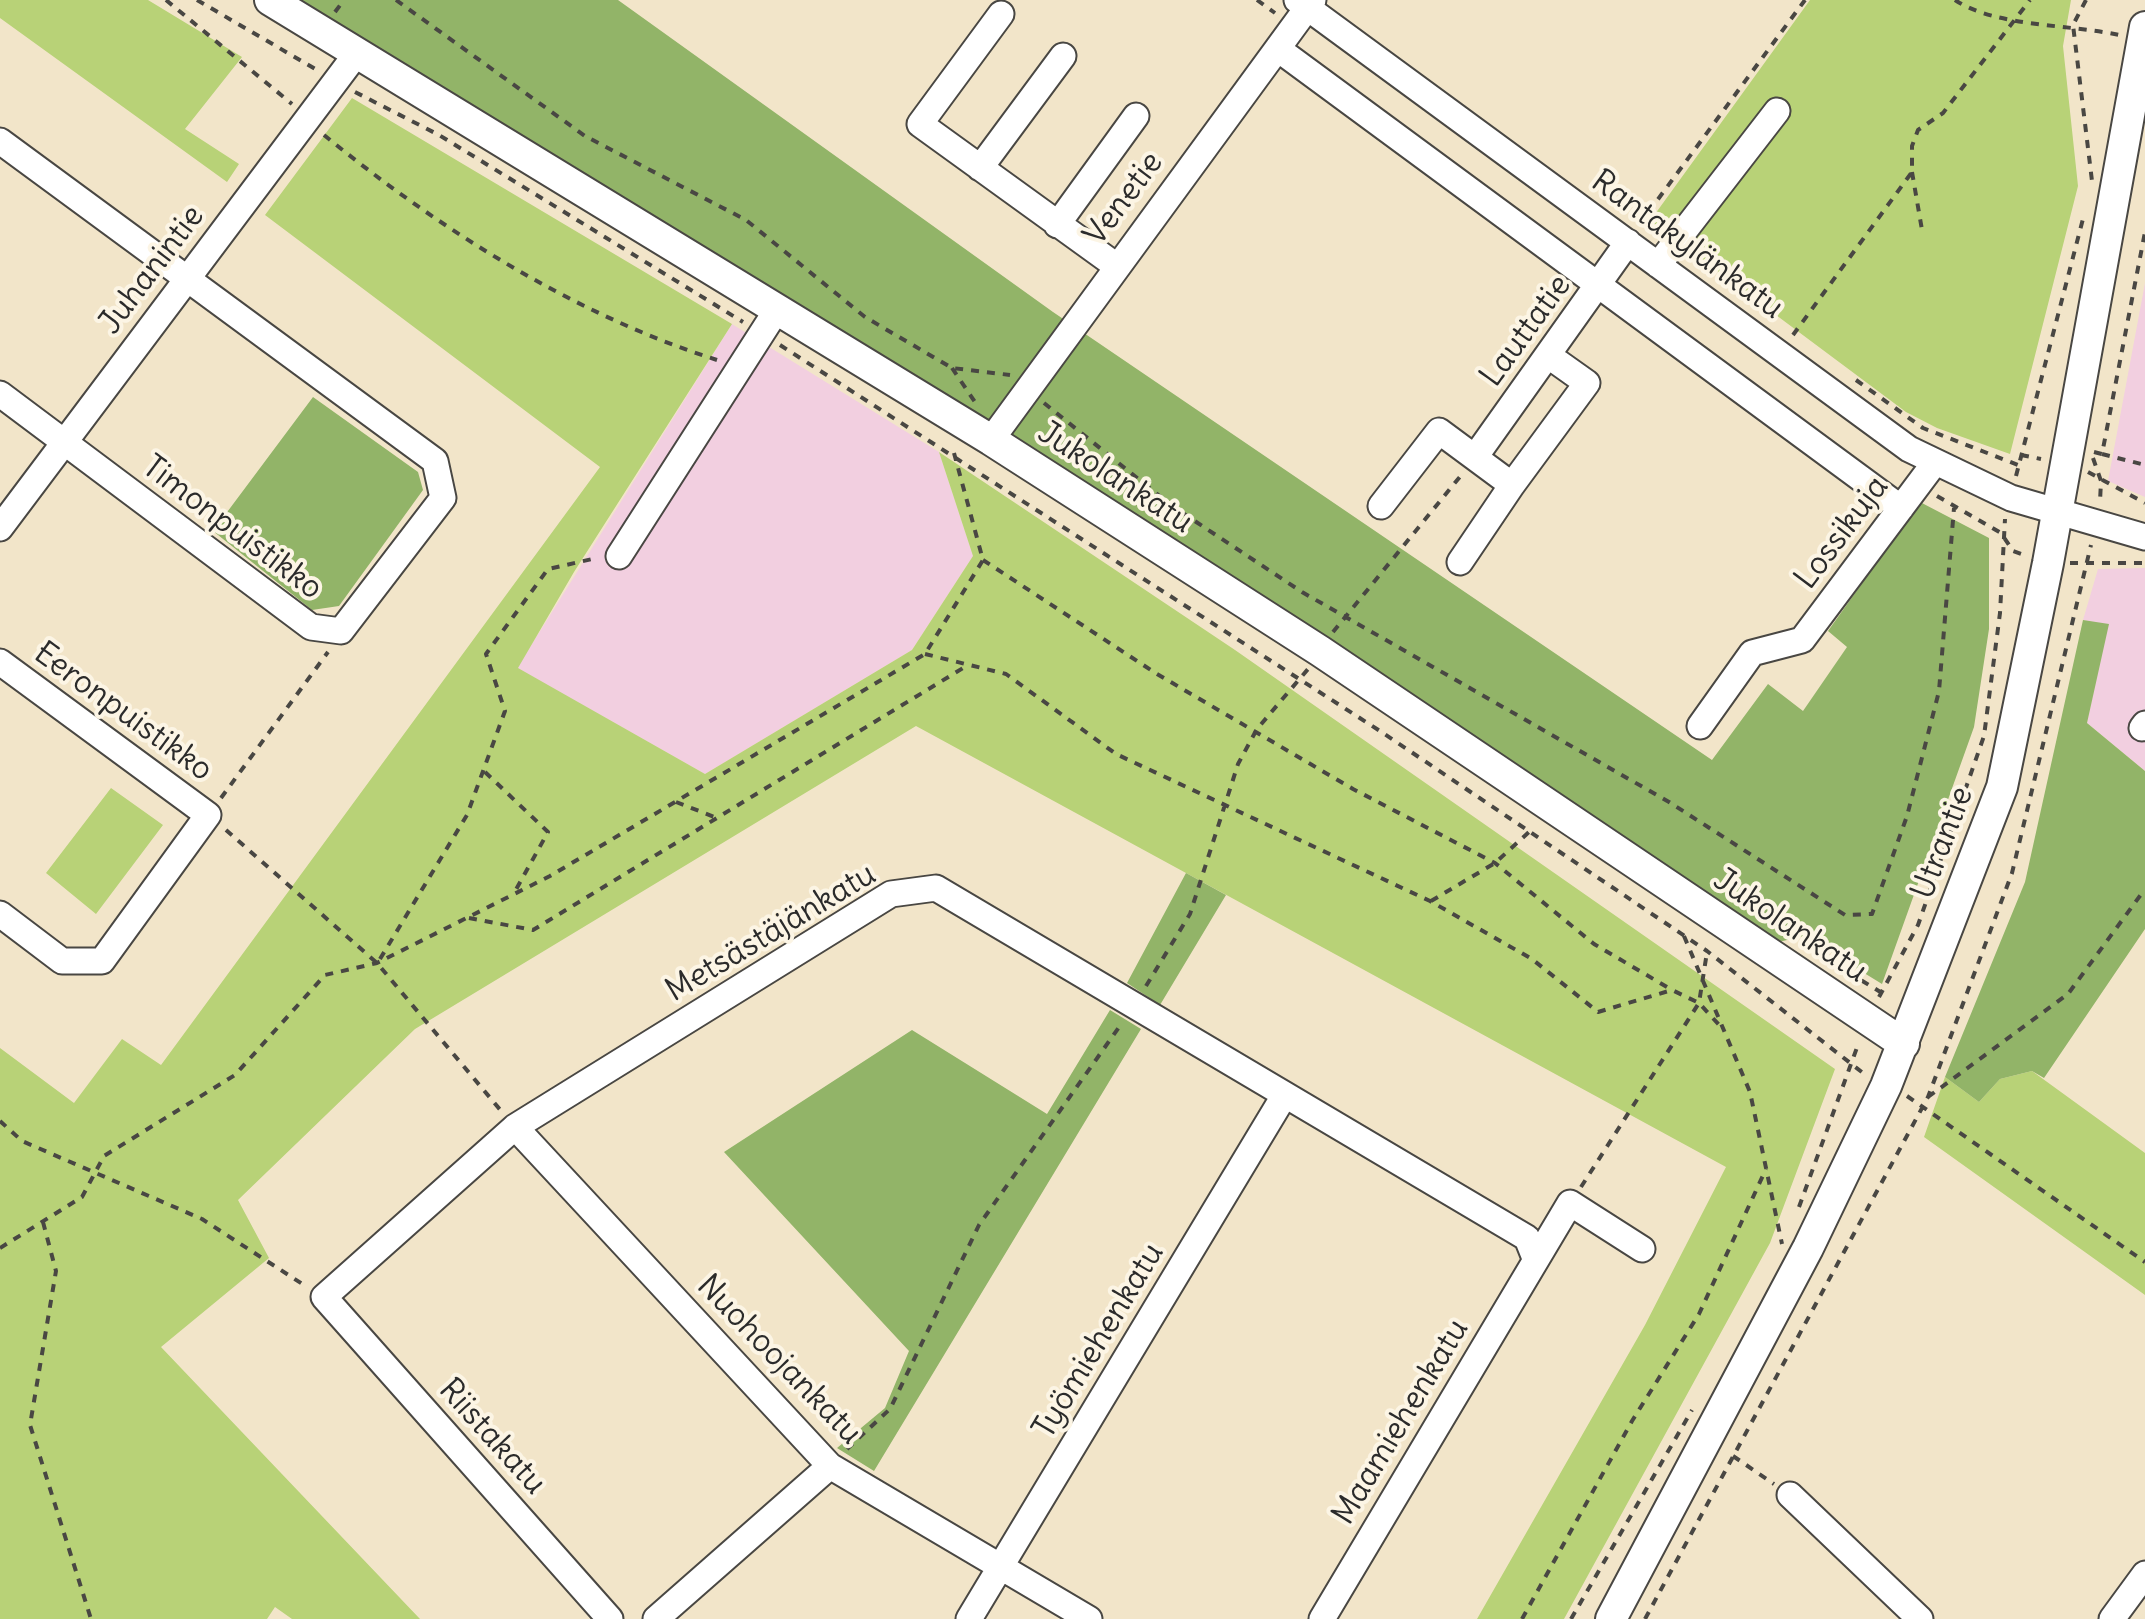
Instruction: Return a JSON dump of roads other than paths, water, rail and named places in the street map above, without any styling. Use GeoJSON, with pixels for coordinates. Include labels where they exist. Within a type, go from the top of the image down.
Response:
{"type":"FeatureCollection","features":[{"type":"Feature","properties":{"kind":"main road","name":"Jukolankatu"},"geometry":{"type":"LineString","coordinates":[[270,0],[770,321],[987,427],[1904,1044]]}},
{"type":"Feature","properties":{"kind":"main road","name":"Utrantie"},"geometry":{"type":"LineString","coordinates":[[1611,1619],[1808,1248],[1886,1086],[2002,787],[2056,510],[2135,32]]}},
{"type":"Feature","properties":{"kind":"street","name":"Venetie"},"geometry":{"type":"LineString","coordinates":[[987,427],[1027,388],[1278,48],[1306,3]]}},
{"type":"Feature","properties":{"kind":"street","name":"Rantakylänkatu"},"geometry":{"type":"LineString","coordinates":[[1306,3],[1933,464],[2011,498],[2145,536]]}},
{"type":"Feature","properties":{"kind":"street"},"geometry":{"type":"LineString","coordinates":[[1001,14],[920,124],[1115,265]]}},
{"type":"Feature","properties":{"kind":"street"},"geometry":{"type":"LineString","coordinates":[[1278,48],[1901,508]]}},
{"type":"Feature","properties":{"kind":"street","name":"Juhanintie"},"geometry":{"type":"LineString","coordinates":[[0,528],[357,53]]}},
{"type":"Feature","properties":{"kind":"street"},"geometry":{"type":"LineString","coordinates":[[980,168],[1063,56]]}},
{"type":"Feature","properties":{"kind":"street"},"geometry":{"type":"LineString","coordinates":[[1658,265],[1777,111]]}},
{"type":"Feature","properties":{"kind":"street"},"geometry":{"type":"LineString","coordinates":[[1057,224],[1136,116]]}},
{"type":"Feature","properties":{"kind":"street"},"geometry":{"type":"LineString","coordinates":[[0,140],[186,279]]}},
{"type":"Feature","properties":{"kind":"street","name":"Lauttatie"},"geometry":{"type":"LineString","coordinates":[[1476,458],[1628,242]]}},
{"type":"Feature","properties":{"kind":"street","name":"Timonpuistikko"},"geometry":{"type":"LineString","coordinates":[[0,394],[311,627],[341,631],[444,498],[435,461],[186,279]]}},
{"type":"Feature","properties":{"kind":"street"},"geometry":{"type":"LineString","coordinates":[[619,556],[770,321]]}},
{"type":"Feature","properties":{"kind":"street"},"geometry":{"type":"LineString","coordinates":[[1460,562],[1588,383],[1549,356]]}},
{"type":"Feature","properties":{"kind":"street"},"geometry":{"type":"LineString","coordinates":[[1381,506],[1438,431],[1512,485]]}},
{"type":"Feature","properties":{"kind":"street","name":"Lossikuja"},"geometry":{"type":"LineString","coordinates":[[1700,726],[1752,653],[1802,640],[1933,464]]}},
{"type":"Feature","properties":{"kind":"street","name":"Eeronpuistikko"},"geometry":{"type":"LineString","coordinates":[[0,662],[208,816],[102,961],[62,961],[0,914]]}},
{"type":"Feature","properties":{"kind":"street","name":"Metsästäjänkatu"},"geometry":{"type":"LineString","coordinates":[[324,1297],[514,1127],[891,894],[936,888],[1527,1238],[1535,1258]]}},
{"type":"Feature","properties":{"kind":"street","name":"Työmiehenkatu"},"geometry":{"type":"LineString","coordinates":[[969,1619],[1284,1096]]}},
{"type":"Feature","properties":{"kind":"street","name":"Nuohoojankatu"},"geometry":{"type":"LineString","coordinates":[[514,1127],[830,1466],[1089,1619]]}},
{"type":"Feature","properties":{"kind":"street","name":"Maamiehenkatu"},"geometry":{"type":"LineString","coordinates":[[1322,1619],[1570,1203],[1642,1249]]}},
{"type":"Feature","properties":{"kind":"street","name":"Riistakatu"},"geometry":{"type":"LineString","coordinates":[[324,1297],[610,1619]]}},
{"type":"Feature","properties":{"kind":"street"},"geometry":{"type":"LineString","coordinates":[[656,1619],[830,1466]]}},
{"type":"Feature","properties":{"kind":"street"},"geometry":{"type":"LineString","coordinates":[[1790,1495],[1920,1619]]}},
{"type":"Feature","properties":{"kind":"street"},"geometry":{"type":"LineString","coordinates":[[2112,1619],[2145,1574]]}}]}
